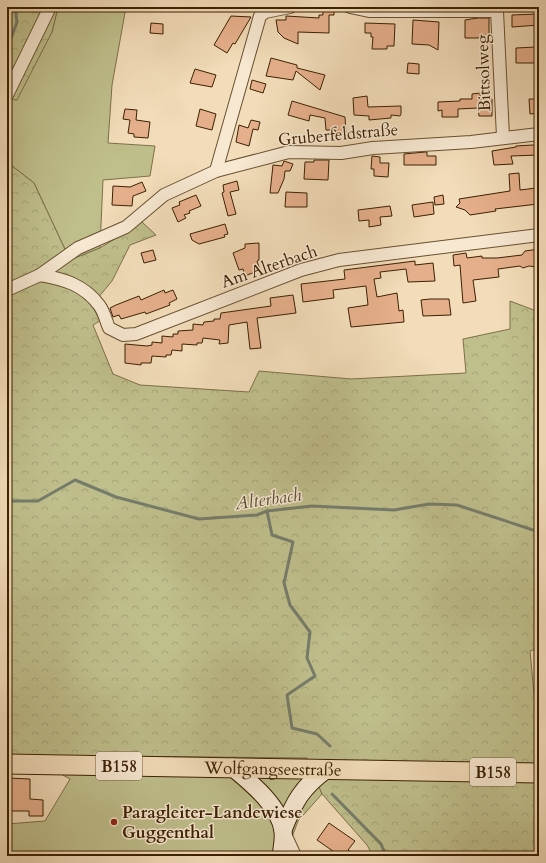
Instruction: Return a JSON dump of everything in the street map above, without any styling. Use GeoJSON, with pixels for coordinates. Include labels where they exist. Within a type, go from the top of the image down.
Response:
{"type":"FeatureCollection","features":[{"type":"Feature","properties":{"kind":"main road","name":"Wolfgangseestraße"},"geometry":{"type":"LineString","coordinates":[[7,764],[539,773]]}},
{"type":"Feature","properties":{"kind":"main road"},"geometry":{"type":"LineString","coordinates":[[232,767],[268,800],[283,830]]}},
{"type":"Feature","properties":{"kind":"main road"},"geometry":{"type":"LineString","coordinates":[[281,856],[283,830],[298,798],[310,780],[327,769]]}},
{"type":"Feature","properties":{"kind":"street"},"geometry":{"type":"LineString","coordinates":[[7,95],[50,7]]}},
{"type":"Feature","properties":{"kind":"street"},"geometry":{"type":"LineString","coordinates":[[216,171],[260,16],[265,12],[290,7]]}},
{"type":"Feature","properties":{"kind":"street","name":"Bittsolweg"},"geometry":{"type":"LineString","coordinates":[[350,7],[369,11],[497,11],[503,137]]}},
{"type":"Feature","properties":{"kind":"street","name":"Gruberfeldstraße"},"geometry":{"type":"LineString","coordinates":[[7,290],[40,275],[78,248],[112,235],[126,227],[164,195],[216,171],[289,152],[341,153],[373,148],[471,142],[503,137],[539,134]]}},
{"type":"Feature","properties":{"kind":"street","name":"Am Alterbach"},"geometry":{"type":"LineString","coordinates":[[40,275],[67,280],[80,287],[100,305],[109,328],[123,335],[136,334],[301,270],[331,262],[539,235]]}},
{"type":"Feature","properties":{"kind":"street"},"geometry":{"type":"LineString","coordinates":[[283,830],[295,856]]}},
{"type":"Feature","properties":{"kind":"green space"},"geometry":{"type":"Polygon","coordinates":[[[7,7],[58,7],[52,32],[17,100],[7,99],[7,7]]]}},
{"type":"Feature","properties":{"kind":"green space"},"geometry":{"type":"Polygon","coordinates":[[[58,7],[126,7],[112,85],[108,143],[155,146],[150,176],[103,180],[100,248],[70,260],[34,183],[7,162],[10,115],[7,114],[7,99],[52,32],[58,7]]]}},
{"type":"Feature","properties":{"kind":"green space"},"geometry":{"type":"Polygon","coordinates":[[[7,162],[34,183],[70,260],[100,248],[142,222],[156,235],[130,245],[112,281],[92,305],[100,321],[93,325],[113,374],[140,385],[249,392],[259,371],[351,379],[466,373],[463,339],[510,329],[510,301],[539,312],[539,648],[530,651],[534,694],[539,711],[539,856],[373,856],[367,845],[322,794],[307,758],[7,755],[7,162]]]}},
{"type":"Feature","properties":{"kind":"green space"},"geometry":{"type":"Polygon","coordinates":[[[26,755],[307,758],[322,794],[298,821],[285,856],[7,856],[7,824],[45,821],[70,779],[26,755]]]}},
{"type":"Feature","properties":{"kind":"building"},"geometry":{"type":"Polygon","coordinates":[[[323,7],[334,7],[334,15],[329,15],[329,33],[298,32],[298,44],[284,38],[278,32],[276,20],[286,20],[286,16],[319,18],[319,15],[323,15],[323,7]]]}},
{"type":"Feature","properties":{"kind":"building"},"geometry":{"type":"Polygon","coordinates":[[[539,14],[539,25],[512,27],[512,15],[539,14]]]}},
{"type":"Feature","properties":{"kind":"building"},"geometry":{"type":"Polygon","coordinates":[[[231,16],[251,17],[235,44],[233,43],[227,53],[214,45],[231,16]]]}},
{"type":"Feature","properties":{"kind":"building"},"geometry":{"type":"Polygon","coordinates":[[[489,18],[489,38],[465,38],[465,20],[489,18]]]}},
{"type":"Feature","properties":{"kind":"building"},"geometry":{"type":"Polygon","coordinates":[[[413,20],[439,22],[438,50],[429,45],[412,44],[413,20]]]}},
{"type":"Feature","properties":{"kind":"building"},"geometry":{"type":"Polygon","coordinates":[[[151,23],[163,24],[163,34],[150,33],[151,23]]]}},
{"type":"Feature","properties":{"kind":"building"},"geometry":{"type":"Polygon","coordinates":[[[365,23],[395,24],[394,46],[387,46],[387,49],[372,49],[373,37],[371,37],[371,33],[365,33],[365,23]]]}},
{"type":"Feature","properties":{"kind":"building"},"geometry":{"type":"Polygon","coordinates":[[[536,47],[536,63],[516,63],[516,48],[536,47]]]}},
{"type":"Feature","properties":{"kind":"building"},"geometry":{"type":"Polygon","coordinates":[[[271,58],[297,65],[297,68],[325,75],[320,90],[296,71],[293,80],[266,76],[271,58]]]}},
{"type":"Feature","properties":{"kind":"building"},"geometry":{"type":"Polygon","coordinates":[[[408,63],[419,64],[419,74],[407,73],[408,63]]]}},
{"type":"Feature","properties":{"kind":"building"},"geometry":{"type":"Polygon","coordinates":[[[195,69],[216,75],[212,87],[190,83],[195,69]]]}},
{"type":"Feature","properties":{"kind":"building"},"geometry":{"type":"Polygon","coordinates":[[[252,80],[266,84],[263,93],[250,89],[252,80]]]}},
{"type":"Feature","properties":{"kind":"building"},"geometry":{"type":"Polygon","coordinates":[[[480,93],[480,99],[492,99],[492,116],[479,116],[478,108],[458,109],[458,117],[442,117],[442,110],[438,111],[438,102],[472,99],[472,94],[480,93]]]}},
{"type":"Feature","properties":{"kind":"building"},"geometry":{"type":"Polygon","coordinates":[[[367,96],[368,107],[401,106],[400,116],[391,115],[391,118],[369,120],[369,116],[354,115],[353,98],[367,96]]]}},
{"type":"Feature","properties":{"kind":"building"},"geometry":{"type":"Polygon","coordinates":[[[529,99],[539,99],[539,113],[530,114],[529,99]]]}},
{"type":"Feature","properties":{"kind":"building"},"geometry":{"type":"Polygon","coordinates":[[[292,101],[345,117],[346,133],[336,134],[335,130],[326,130],[325,118],[310,115],[309,121],[288,115],[292,101]]]}},
{"type":"Feature","properties":{"kind":"building"},"geometry":{"type":"Polygon","coordinates":[[[125,109],[137,110],[136,120],[150,122],[148,138],[134,137],[134,134],[128,133],[130,120],[123,119],[125,109]]]}},
{"type":"Feature","properties":{"kind":"building"},"geometry":{"type":"Polygon","coordinates":[[[200,109],[216,114],[212,130],[196,126],[200,109]]]}},
{"type":"Feature","properties":{"kind":"building"},"geometry":{"type":"Polygon","coordinates":[[[251,120],[260,122],[258,130],[253,129],[249,146],[236,142],[239,125],[248,128],[251,120]]]}},
{"type":"Feature","properties":{"kind":"building"},"geometry":{"type":"Polygon","coordinates":[[[516,146],[539,146],[539,155],[511,156],[513,164],[494,165],[492,151],[516,146]]]}},
{"type":"Feature","properties":{"kind":"building"},"geometry":{"type":"Polygon","coordinates":[[[427,152],[427,156],[436,156],[436,165],[404,165],[404,154],[427,152]]]}},
{"type":"Feature","properties":{"kind":"building"},"geometry":{"type":"Polygon","coordinates":[[[372,156],[380,157],[380,163],[389,163],[388,177],[374,176],[374,169],[371,169],[372,156]]]}},
{"type":"Feature","properties":{"kind":"building"},"geometry":{"type":"Polygon","coordinates":[[[314,160],[329,160],[328,180],[304,179],[305,162],[314,162],[314,160]]]}},
{"type":"Feature","properties":{"kind":"building"},"geometry":{"type":"Polygon","coordinates":[[[284,161],[293,164],[290,171],[285,171],[284,179],[278,193],[270,193],[273,165],[282,166],[284,161]]]}},
{"type":"Feature","properties":{"kind":"building"},"geometry":{"type":"Polygon","coordinates":[[[519,173],[520,190],[536,188],[538,204],[495,209],[496,211],[470,215],[465,210],[456,207],[460,203],[459,199],[510,191],[509,174],[519,173]]]}},
{"type":"Feature","properties":{"kind":"building"},"geometry":{"type":"Polygon","coordinates":[[[237,181],[239,190],[230,192],[236,214],[228,216],[222,193],[224,192],[223,185],[237,181]]]}},
{"type":"Feature","properties":{"kind":"building"},"geometry":{"type":"Polygon","coordinates":[[[142,182],[146,191],[133,196],[132,206],[112,205],[113,186],[130,187],[142,182]]]}},
{"type":"Feature","properties":{"kind":"building"},"geometry":{"type":"Polygon","coordinates":[[[286,192],[307,193],[307,207],[285,207],[286,192]]]}},
{"type":"Feature","properties":{"kind":"building"},"geometry":{"type":"Polygon","coordinates":[[[196,195],[201,206],[189,211],[190,213],[184,215],[186,218],[178,222],[172,208],[180,205],[179,202],[196,195]]]}},
{"type":"Feature","properties":{"kind":"building"},"geometry":{"type":"Polygon","coordinates":[[[443,195],[444,204],[435,205],[434,197],[443,195]]]}},
{"type":"Feature","properties":{"kind":"building"},"geometry":{"type":"Polygon","coordinates":[[[433,202],[434,214],[414,217],[412,205],[433,202]]]}},
{"type":"Feature","properties":{"kind":"building"},"geometry":{"type":"Polygon","coordinates":[[[390,206],[392,216],[380,217],[381,225],[369,227],[369,220],[359,221],[358,210],[390,206]]]}},
{"type":"Feature","properties":{"kind":"building"},"geometry":{"type":"Polygon","coordinates":[[[225,224],[228,234],[224,235],[225,237],[199,244],[192,240],[190,234],[225,224]]]}},
{"type":"Feature","properties":{"kind":"building"},"geometry":{"type":"Polygon","coordinates":[[[259,243],[259,260],[257,261],[260,270],[245,276],[243,269],[239,270],[233,253],[245,248],[245,244],[259,243]]]}},
{"type":"Feature","properties":{"kind":"building"},"geometry":{"type":"Polygon","coordinates":[[[539,249],[539,264],[537,267],[529,266],[523,268],[520,266],[498,269],[499,277],[473,280],[476,301],[463,303],[460,265],[454,266],[453,255],[466,253],[467,258],[482,256],[482,258],[497,258],[522,255],[525,251],[539,249]]]}},
{"type":"Feature","properties":{"kind":"building"},"geometry":{"type":"Polygon","coordinates":[[[153,250],[156,260],[144,263],[141,253],[153,250]]]}},
{"type":"Feature","properties":{"kind":"building"},"geometry":{"type":"Polygon","coordinates":[[[415,261],[415,265],[433,263],[435,281],[408,282],[406,269],[380,272],[381,278],[374,279],[377,297],[397,293],[399,311],[403,310],[404,322],[351,327],[348,308],[368,305],[366,286],[333,290],[334,298],[303,302],[301,284],[345,279],[344,270],[415,261]]]}},
{"type":"Feature","properties":{"kind":"building"},"geometry":{"type":"Polygon","coordinates":[[[164,290],[165,293],[173,290],[177,299],[169,303],[170,305],[146,314],[145,312],[121,319],[119,315],[113,317],[110,308],[139,296],[141,300],[164,290]]]}},
{"type":"Feature","properties":{"kind":"building"},"geometry":{"type":"Polygon","coordinates":[[[293,295],[296,313],[257,318],[261,348],[250,349],[247,322],[229,325],[228,343],[219,344],[220,340],[203,338],[202,343],[197,343],[197,345],[182,344],[182,351],[172,350],[171,355],[166,355],[166,357],[152,356],[151,363],[141,363],[141,365],[125,363],[125,344],[147,346],[152,345],[152,342],[162,343],[162,336],[173,337],[173,334],[178,334],[178,331],[193,330],[193,324],[203,325],[204,322],[220,319],[221,313],[271,306],[270,298],[293,295]]]}},
{"type":"Feature","properties":{"kind":"building"},"geometry":{"type":"Polygon","coordinates":[[[449,299],[451,315],[423,316],[421,300],[449,299]]]}},
{"type":"Feature","properties":{"kind":"building"},"geometry":{"type":"Polygon","coordinates":[[[7,778],[30,779],[30,799],[43,800],[43,816],[29,816],[29,811],[8,811],[7,778]]]}},
{"type":"Feature","properties":{"kind":"building"},"geometry":{"type":"Polygon","coordinates":[[[329,823],[355,841],[348,850],[357,856],[340,856],[317,840],[329,823]]]}},
{"type":"Feature","properties":{"kind":"waterway"},"geometry":{"type":"LineString","coordinates":[[7,49],[17,22],[15,7]]}},
{"type":"Feature","properties":{"kind":"waterway","name":"Alterbach"},"geometry":{"type":"LineString","coordinates":[[7,501],[38,501],[75,480],[116,497],[199,519],[257,515],[267,511],[312,506],[394,510],[429,504],[457,505],[539,532]]}},
{"type":"Feature","properties":{"kind":"waterway"},"geometry":{"type":"LineString","coordinates":[[267,511],[272,535],[293,542],[284,583],[290,605],[310,632],[307,658],[315,676],[287,695],[292,728],[317,734],[330,746]]}},
{"type":"Feature","properties":{"kind":"waterway"},"geometry":{"type":"LineString","coordinates":[[332,794],[381,844],[386,856]]}},
{"type":"Feature","properties":{"kind":"place","name":"Paragleiter-Landewiese Guggenthal"},"geometry":{"type":"Point","coordinates":[114,822]}}]}
